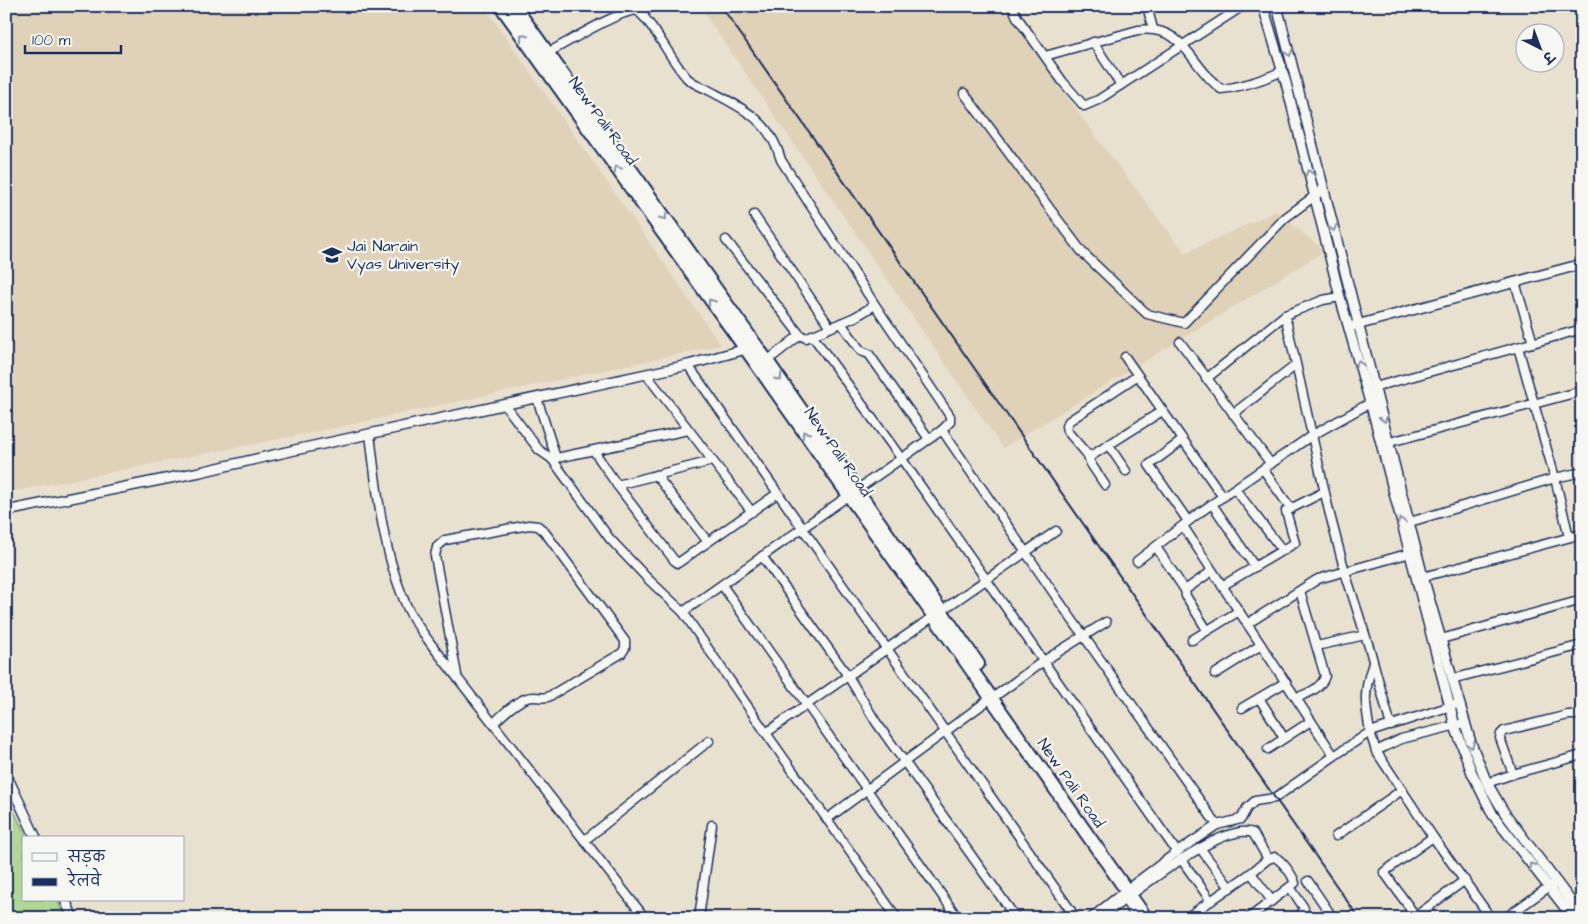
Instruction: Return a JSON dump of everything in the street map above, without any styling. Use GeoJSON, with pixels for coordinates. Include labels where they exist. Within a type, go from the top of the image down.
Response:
{"type":"FeatureCollection","features":[{"type":"Feature","properties":{"kind":"highway","name":"New Pali Road"},"geometry":{"type":"LineString","coordinates":[[500,6],[746,349],[852,492],[995,696],[1146,918]]}},
{"type":"Feature","properties":{"kind":"highway","name":"New Pali Road"},"geometry":{"type":"LineString","coordinates":[[514,6],[767,361],[852,492]]}},
{"type":"Feature","properties":{"kind":"highway","name":"New Pali Road"},"geometry":{"type":"LineString","coordinates":[[1130,892],[1156,918]]}},
{"type":"Feature","properties":{"kind":"street"},"geometry":{"type":"LineString","coordinates":[[642,14],[652,6]]}},
{"type":"Feature","properties":{"kind":"street"},"geometry":{"type":"LineString","coordinates":[[1012,6],[1044,56],[1084,106],[1098,100],[1243,6]]}},
{"type":"Feature","properties":{"kind":"street"},"geometry":{"type":"LineString","coordinates":[[1147,6],[1153,29]]}},
{"type":"Feature","properties":{"kind":"street"},"geometry":{"type":"LineString","coordinates":[[1263,6],[1283,72],[1340,297],[1353,326],[1375,387],[1410,522],[1413,552]]}},
{"type":"Feature","properties":{"kind":"street"},"geometry":{"type":"LineString","coordinates":[[1277,6],[1324,189],[1370,403],[1413,552],[1472,773],[1493,815],[1552,885],[1582,916]]}},
{"type":"Feature","properties":{"kind":"street"},"geometry":{"type":"LineString","coordinates":[[547,53],[630,10],[637,10],[642,14],[664,48],[691,81],[753,115],[766,128],[777,144],[781,160],[950,416],[950,422],[942,430],[683,612]]}},
{"type":"Feature","properties":{"kind":"street"},"geometry":{"type":"LineString","coordinates":[[1044,56],[1138,30],[1153,29],[1168,34],[1183,45],[1213,83],[1221,89],[1234,88],[1283,72]]}},
{"type":"Feature","properties":{"kind":"street"},"geometry":{"type":"LineString","coordinates":[[1093,42],[1121,85]]}},
{"type":"Feature","properties":{"kind":"street"},"geometry":{"type":"LineString","coordinates":[[964,93],[1082,252],[1147,314],[1184,323],[1284,218],[1324,189]]}},
{"type":"Feature","properties":{"kind":"street"},"geometry":{"type":"LineString","coordinates":[[754,215],[830,327]]}},
{"type":"Feature","properties":{"kind":"street"},"geometry":{"type":"LineString","coordinates":[[726,240],[804,338],[855,317],[875,305]]}},
{"type":"Feature","properties":{"kind":"street"},"geometry":{"type":"LineString","coordinates":[[1353,326],[1582,264]]}},
{"type":"Feature","properties":{"kind":"street"},"geometry":{"type":"LineString","coordinates":[[1515,282],[1533,343]]}},
{"type":"Feature","properties":{"kind":"street"},"geometry":{"type":"LineString","coordinates":[[1206,379],[1286,315],[1323,300],[1340,297]]}},
{"type":"Feature","properties":{"kind":"street"},"geometry":{"type":"LineString","coordinates":[[1286,315],[1324,492],[1345,572],[1391,726]]}},
{"type":"Feature","properties":{"kind":"street"},"geometry":{"type":"LineString","coordinates":[[841,323],[862,351],[869,354],[929,439]]}},
{"type":"Feature","properties":{"kind":"street"},"geometry":{"type":"LineString","coordinates":[[1375,387],[1582,329]]}},
{"type":"Feature","properties":{"kind":"street"},"geometry":{"type":"LineString","coordinates":[[767,361],[800,335]]}},
{"type":"Feature","properties":{"kind":"street"},"geometry":{"type":"LineString","coordinates":[[812,335],[1211,901]]}},
{"type":"Feature","properties":{"kind":"street"},"geometry":{"type":"LineString","coordinates":[[1180,342],[1270,464]]}},
{"type":"Feature","properties":{"kind":"street"},"geometry":{"type":"LineString","coordinates":[[1518,347],[1555,478],[1569,537]]}},
{"type":"Feature","properties":{"kind":"street"},"geometry":{"type":"LineString","coordinates":[[6,511],[200,472],[688,365],[746,349]]}},
{"type":"Feature","properties":{"kind":"street"},"geometry":{"type":"LineString","coordinates":[[1125,357],[1222,497]]}},
{"type":"Feature","properties":{"kind":"street"},"geometry":{"type":"LineString","coordinates":[[688,365],[1076,918]]}},
{"type":"Feature","properties":{"kind":"street"},"geometry":{"type":"LineString","coordinates":[[1233,414],[1296,365]]}},
{"type":"Feature","properties":{"kind":"street"},"geometry":{"type":"LineString","coordinates":[[646,374],[752,512]]}},
{"type":"Feature","properties":{"kind":"street"},"geometry":{"type":"LineString","coordinates":[[1105,485],[1086,454],[1067,431],[1066,426],[1069,421],[1137,376]]}},
{"type":"Feature","properties":{"kind":"street"},"geometry":{"type":"LineString","coordinates":[[1390,442],[1582,391]]}},
{"type":"Feature","properties":{"kind":"street"},"geometry":{"type":"LineString","coordinates":[[537,398],[554,458],[610,539],[683,612],[897,918]]}},
{"type":"Feature","properties":{"kind":"street"},"geometry":{"type":"LineString","coordinates":[[1137,561],[1212,504],[1311,436],[1370,403]]}},
{"type":"Feature","properties":{"kind":"street"},"geometry":{"type":"LineString","coordinates":[[506,405],[539,450],[554,458],[688,430]]}},
{"type":"Feature","properties":{"kind":"street"},"geometry":{"type":"LineString","coordinates":[[1086,454],[1095,455],[1162,411]]}},
{"type":"Feature","properties":{"kind":"street"},"geometry":{"type":"LineString","coordinates":[[942,430],[1217,825]]}},
{"type":"Feature","properties":{"kind":"street"},"geometry":{"type":"LineString","coordinates":[[370,434],[377,491],[396,580],[409,610],[417,624],[645,918]]}},
{"type":"Feature","properties":{"kind":"street"},"geometry":{"type":"LineString","coordinates":[[1183,440],[1149,465],[1186,524],[1212,571],[1334,756]]}},
{"type":"Feature","properties":{"kind":"street"},"geometry":{"type":"LineString","coordinates":[[1109,446],[1126,471]]}},
{"type":"Feature","properties":{"kind":"street"},"geometry":{"type":"LineString","coordinates":[[594,451],[617,485],[678,563],[778,493]]}},
{"type":"Feature","properties":{"kind":"street"},"geometry":{"type":"LineString","coordinates":[[617,485],[712,461]]}},
{"type":"Feature","properties":{"kind":"street"},"geometry":{"type":"LineString","coordinates":[[1263,469],[1291,509]]}},
{"type":"Feature","properties":{"kind":"street"},"geometry":{"type":"LineString","coordinates":[[1410,522],[1555,478],[1582,472]]}},
{"type":"Feature","properties":{"kind":"street"},"geometry":{"type":"LineString","coordinates":[[656,475],[708,542]]}},
{"type":"Feature","properties":{"kind":"street"},"geometry":{"type":"LineString","coordinates":[[1235,489],[1282,551]]}},
{"type":"Feature","properties":{"kind":"street"},"geometry":{"type":"LineString","coordinates":[[1222,586],[1295,543],[1286,512],[1324,492]]}},
{"type":"Feature","properties":{"kind":"street"},"geometry":{"type":"LineString","coordinates":[[1212,504],[1255,567]]}},
{"type":"Feature","properties":{"kind":"street"},"geometry":{"type":"LineString","coordinates":[[457,676],[436,556],[437,547],[445,540],[529,524],[538,526],[544,531],[625,641],[625,648],[622,653],[548,698],[528,697],[494,723]]}},
{"type":"Feature","properties":{"kind":"street"},"geometry":{"type":"LineString","coordinates":[[766,733],[1056,531]]}},
{"type":"Feature","properties":{"kind":"street"},"geometry":{"type":"LineString","coordinates":[[1420,578],[1582,534]]}},
{"type":"Feature","properties":{"kind":"street"},"geometry":{"type":"LineString","coordinates":[[1156,547],[1185,590],[1186,596],[1208,630]]}},
{"type":"Feature","properties":{"kind":"street"},"geometry":{"type":"LineString","coordinates":[[1247,624],[1318,579],[1413,552]]}},
{"type":"Feature","properties":{"kind":"street"},"geometry":{"type":"LineString","coordinates":[[762,556],[848,676],[876,722],[904,762],[1016,918]]}},
{"type":"Feature","properties":{"kind":"street"},"geometry":{"type":"LineString","coordinates":[[1185,590],[1212,571]]}},
{"type":"Feature","properties":{"kind":"street"},"geometry":{"type":"LineString","coordinates":[[1420,578],[1441,639],[1452,679],[1455,705]]}},
{"type":"Feature","properties":{"kind":"street"},"geometry":{"type":"LineString","coordinates":[[722,585],[958,918]]}},
{"type":"Feature","properties":{"kind":"street"},"geometry":{"type":"LineString","coordinates":[[1296,698],[1315,689],[1323,681],[1324,671],[1300,591]]}},
{"type":"Feature","properties":{"kind":"street"},"geometry":{"type":"LineString","coordinates":[[1441,639],[1582,600]]}},
{"type":"Feature","properties":{"kind":"street"},"geometry":{"type":"LineString","coordinates":[[1192,640],[1239,611]]}},
{"type":"Feature","properties":{"kind":"street"},"geometry":{"type":"LineString","coordinates":[[827,819],[866,788],[1042,662],[1106,622]]}},
{"type":"Feature","properties":{"kind":"street"},"geometry":{"type":"LineString","coordinates":[[1316,646],[1365,635]]}},
{"type":"Feature","properties":{"kind":"street"},"geometry":{"type":"LineString","coordinates":[[1215,674],[1261,645]]}},
{"type":"Feature","properties":{"kind":"street"},"geometry":{"type":"LineString","coordinates":[[1452,679],[1582,645]]}},
{"type":"Feature","properties":{"kind":"street"},"geometry":{"type":"LineString","coordinates":[[1373,663],[1366,683],[1365,693],[1370,732],[1376,751],[1433,837],[1491,918]]}},
{"type":"Feature","properties":{"kind":"street"},"geometry":{"type":"LineString","coordinates":[[1242,708],[1286,682]]}},
{"type":"Feature","properties":{"kind":"street"},"geometry":{"type":"LineString","coordinates":[[1259,698],[1284,738]]}},
{"type":"Feature","properties":{"kind":"street"},"geometry":{"type":"LineString","coordinates":[[1091,918],[1179,856],[1217,825],[1241,819],[1247,808],[1255,801],[1275,798],[1370,732],[1455,705]]}},
{"type":"Feature","properties":{"kind":"street"},"geometry":{"type":"LineString","coordinates":[[1513,774],[1501,742],[1501,734],[1509,730],[1568,715],[1582,715]]}},
{"type":"Feature","properties":{"kind":"street"},"geometry":{"type":"LineString","coordinates":[[1268,749],[1311,721]]}},
{"type":"Feature","properties":{"kind":"street"},"geometry":{"type":"LineString","coordinates":[[1376,751],[1401,739],[1460,724]]}},
{"type":"Feature","properties":{"kind":"street"},"geometry":{"type":"LineString","coordinates":[[1460,724],[1487,783],[1573,918]]}},
{"type":"Feature","properties":{"kind":"street"},"geometry":{"type":"LineString","coordinates":[[585,840],[709,741]]}},
{"type":"Feature","properties":{"kind":"street"},"geometry":{"type":"LineString","coordinates":[[1487,783],[1582,755]]}},
{"type":"Feature","properties":{"kind":"street"},"geometry":{"type":"LineString","coordinates":[[6,774],[35,836]]}},
{"type":"Feature","properties":{"kind":"street"},"geometry":{"type":"LineString","coordinates":[[1336,836],[1402,790]]}},
{"type":"Feature","properties":{"kind":"street"},"geometry":{"type":"LineString","coordinates":[[700,918],[712,825]]}},
{"type":"Feature","properties":{"kind":"street"},"geometry":{"type":"LineString","coordinates":[[1179,856],[1223,836],[1249,832],[1255,836],[1268,859]]}},
{"type":"Feature","properties":{"kind":"street"},"geometry":{"type":"LineString","coordinates":[[1433,837],[1384,872],[1416,917],[1465,880]]}},
{"type":"Feature","properties":{"kind":"street"},"geometry":{"type":"LineString","coordinates":[[1200,848],[1230,888]]}},
{"type":"Feature","properties":{"kind":"street"},"geometry":{"type":"LineString","coordinates":[[1186,918],[1268,859],[1274,857],[1280,861],[1295,881],[1294,884],[1248,918]]}},
{"type":"Feature","properties":{"kind":"street"},"geometry":{"type":"LineString","coordinates":[[1251,873],[1272,901]]}},
{"type":"Feature","properties":{"kind":"street"},"geometry":{"type":"LineString","coordinates":[[1308,881],[1333,918]]}},
{"type":"Feature","properties":{"kind":"street"},"geometry":{"type":"LineString","coordinates":[[1505,918],[1552,885]]}},
{"type":"Feature","properties":{"kind":"street"},"geometry":{"type":"LineString","coordinates":[[1290,888],[1304,908],[1302,913],[1296,918]]}},
{"type":"Feature","properties":{"kind":"street"},"geometry":{"type":"LineString","coordinates":[[1100,918],[1130,892]]}},
{"type":"Feature","properties":{"kind":"street"},"geometry":{"type":"LineString","coordinates":[[1130,892],[1137,918]]}},
{"type":"Feature","properties":{"kind":"street"},"geometry":{"type":"LineString","coordinates":[[66,902],[73,918]]}},
{"type":"Feature","properties":{"kind":"street"},"geometry":{"type":"LineString","coordinates":[[1259,910],[1264,918]]}},
{"type":"Feature","properties":{"kind":"shaded area","name":"Jai Narain Vyas University"},"geometry":{"type":"Polygon","coordinates":[[[6,6],[484,6],[721,345],[330,429],[6,493],[6,6]]]}},
{"type":"Feature","properties":{"kind":"shaded area"},"geometry":{"type":"Polygon","coordinates":[[[699,6],[1003,6],[1099,141],[1185,253],[1276,211],[1325,251],[1003,448],[699,6]]]}},
{"type":"Feature","properties":{"kind":"green space"},"geometry":{"type":"Polygon","coordinates":[[[6,795],[26,836],[22,836],[22,902],[58,902],[65,918],[6,918],[6,795]]]}},
{"type":"Feature","properties":{"kind":"railway"},"geometry":{"type":"LineString","coordinates":[[721,6],[1359,918]]}},
{"type":"Feature","properties":{"kind":"place","name":"Jai Narain Vyas University"},"geometry":{"type":"Point","coordinates":[332,255]}}]}
